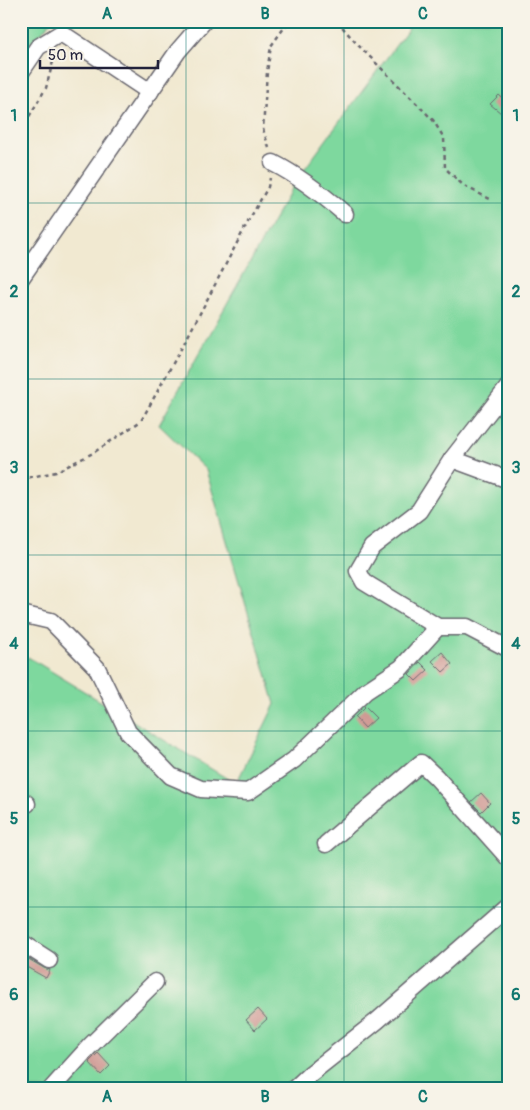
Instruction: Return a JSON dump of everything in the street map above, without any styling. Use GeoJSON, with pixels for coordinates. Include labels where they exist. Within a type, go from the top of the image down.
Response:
{"type":"FeatureCollection","features":[{"type":"Feature","properties":{"kind":"street"},"geometry":{"type":"LineString","coordinates":[[21,278],[178,51],[204,21]]}},
{"type":"Feature","properties":{"kind":"street"},"geometry":{"type":"LineString","coordinates":[[21,72],[38,47],[57,27],[150,92]]}},
{"type":"Feature","properties":{"kind":"street"},"geometry":{"type":"LineString","coordinates":[[273,163],[327,199],[345,214]]}},
{"type":"Feature","properties":{"kind":"street"},"geometry":{"type":"LineString","coordinates":[[509,386],[452,459],[419,511],[372,547],[358,571],[364,582],[438,627],[467,627],[509,649]]}},
{"type":"Feature","properties":{"kind":"street"},"geometry":{"type":"LineString","coordinates":[[452,459],[509,480]]}},
{"type":"Feature","properties":{"kind":"street"},"geometry":{"type":"LineString","coordinates":[[21,614],[51,621],[97,668],[128,732],[171,776],[201,789],[248,792],[294,760],[366,690],[401,668],[438,627]]}},
{"type":"Feature","properties":{"kind":"street"},"geometry":{"type":"LineString","coordinates":[[326,844],[421,762],[509,859]]}},
{"type":"Feature","properties":{"kind":"street"},"geometry":{"type":"LineString","coordinates":[[294,1089],[377,1021],[509,906]]}},
{"type":"Feature","properties":{"kind":"street"},"geometry":{"type":"LineString","coordinates":[[21,942],[49,960]]}},
{"type":"Feature","properties":{"kind":"street"},"geometry":{"type":"LineString","coordinates":[[51,1089],[89,1047],[155,982]]}},
{"type":"Feature","properties":{"kind":"path"},"geometry":{"type":"LineString","coordinates":[[21,479],[56,472],[93,453],[142,421],[268,187],[273,163],[263,129],[267,72],[271,46],[289,21]]}},
{"type":"Feature","properties":{"kind":"path"},"geometry":{"type":"LineString","coordinates":[[337,21],[357,44],[433,120],[444,138],[445,168],[464,186],[492,200]]}},
{"type":"Feature","properties":{"kind":"path"},"geometry":{"type":"LineString","coordinates":[[21,130],[46,88],[57,27]]}},
{"type":"Feature","properties":{"kind":"green space"},"geometry":{"type":"Polygon","coordinates":[[[21,21],[51,21],[21,57],[21,21]]]}},
{"type":"Feature","properties":{"kind":"green space"},"geometry":{"type":"Polygon","coordinates":[[[414,21],[509,21],[509,1089],[21,1089],[21,666],[28,657],[236,784],[275,704],[206,470],[159,425],[295,182],[414,21]]]}},
{"type":"Feature","properties":{"kind":"building"},"geometry":{"type":"Polygon","coordinates":[[[499,95],[509,104],[501,113],[490,104],[499,95]]]}},
{"type":"Feature","properties":{"kind":"building"},"geometry":{"type":"Polygon","coordinates":[[[442,652],[452,664],[443,672],[432,661],[442,652]]]}},
{"type":"Feature","properties":{"kind":"building"},"geometry":{"type":"Polygon","coordinates":[[[420,662],[428,670],[416,681],[409,674],[420,662]]]}},
{"type":"Feature","properties":{"kind":"building"},"geometry":{"type":"Polygon","coordinates":[[[365,707],[376,718],[365,728],[355,717],[365,707]]]}},
{"type":"Feature","properties":{"kind":"building"},"geometry":{"type":"Polygon","coordinates":[[[481,793],[490,803],[481,812],[471,802],[481,793]]]}},
{"type":"Feature","properties":{"kind":"building"},"geometry":{"type":"Polygon","coordinates":[[[25,957],[50,970],[46,978],[21,964],[25,957]]]}},
{"type":"Feature","properties":{"kind":"building"},"geometry":{"type":"Polygon","coordinates":[[[258,1009],[267,1019],[255,1030],[246,1020],[258,1009]]]}},
{"type":"Feature","properties":{"kind":"building"},"geometry":{"type":"Polygon","coordinates":[[[98,1053],[110,1066],[101,1075],[89,1062],[98,1053]]]}}]}
